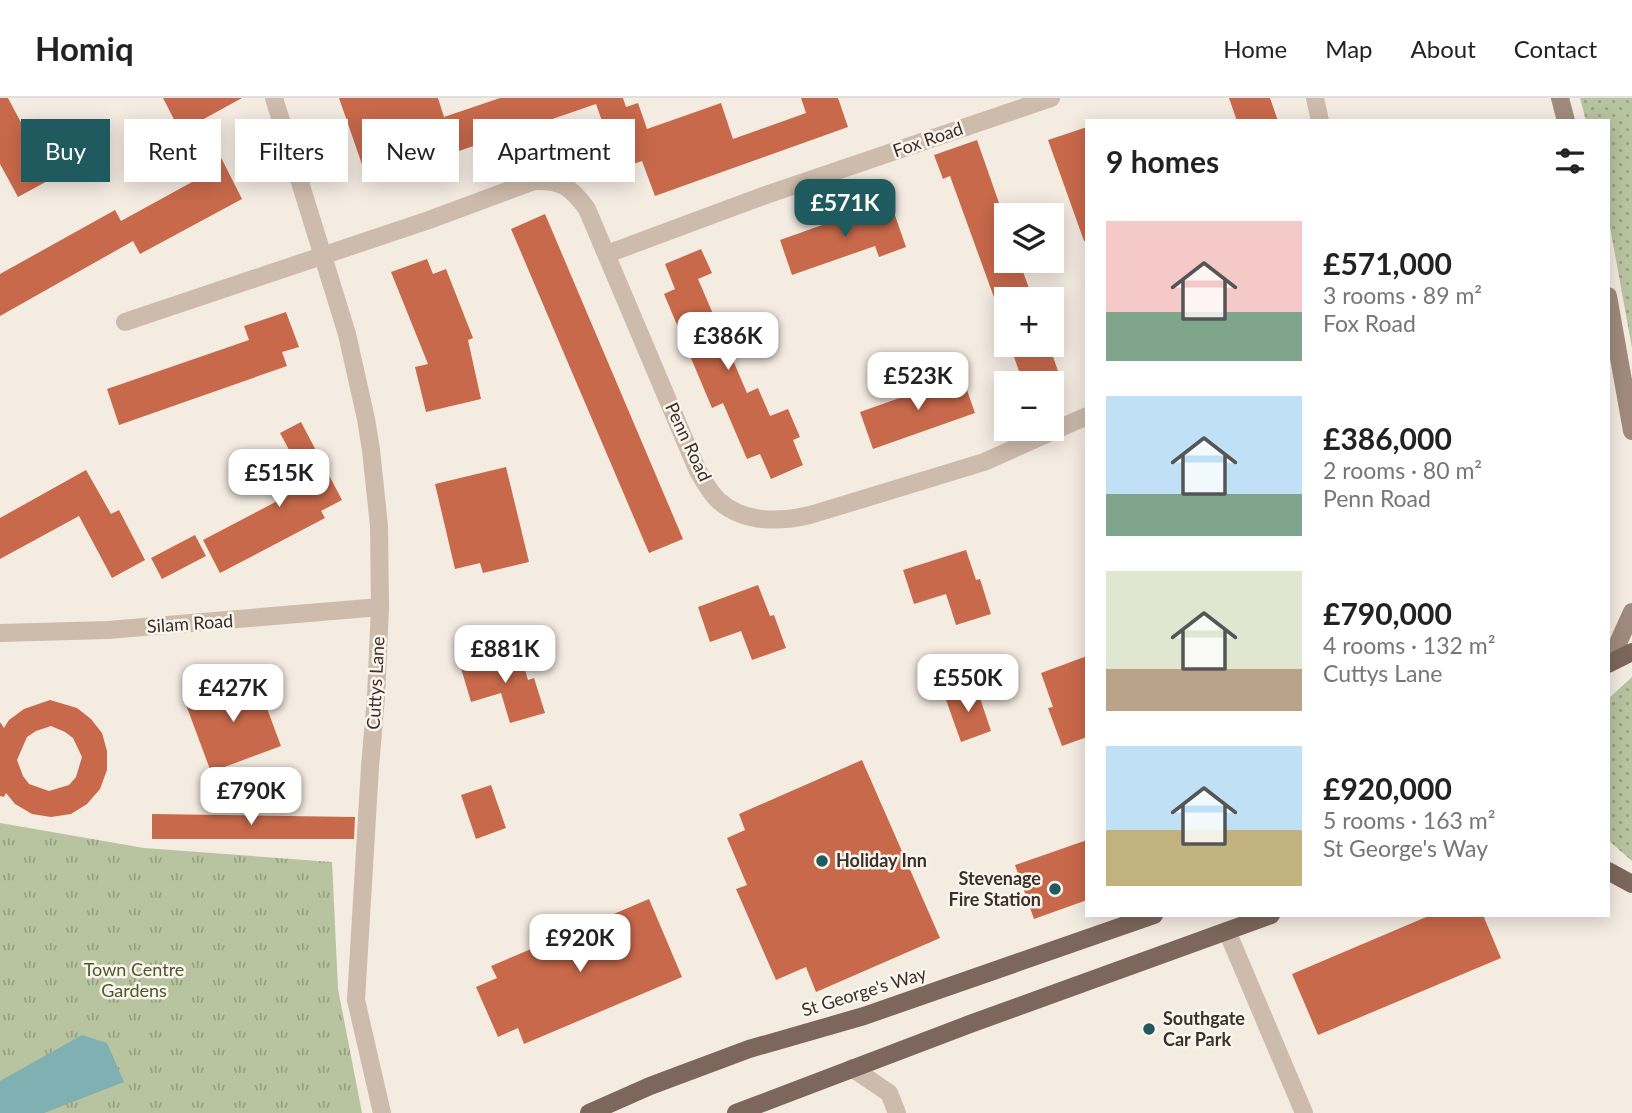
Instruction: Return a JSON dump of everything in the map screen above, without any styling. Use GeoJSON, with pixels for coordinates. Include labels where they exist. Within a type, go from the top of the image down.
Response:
{"type":"FeatureCollection","features":[{"type":"Feature","properties":{"kind":"main road"},"geometry":{"type":"LineString","coordinates":[[1610,663],[1632,652]]}},
{"type":"Feature","properties":{"kind":"main road"},"geometry":{"type":"LineString","coordinates":[[1610,873],[1632,884]]}},
{"type":"Feature","properties":{"kind":"main road","name":"St George's Way"},"geometry":{"type":"LineString","coordinates":[[589,1113],[650,1086],[749,1049],[864,1016],[1148,917]]}},
{"type":"Feature","properties":{"kind":"main road"},"geometry":{"type":"LineString","coordinates":[[736,1113],[1266,917]]}},
{"type":"Feature","properties":{"kind":"street","name":"Cuttys Lane"},"geometry":{"type":"LineString","coordinates":[[274,98],[346,334],[366,419],[379,526],[380,607],[376,697],[356,1000],[382,1113]]}},
{"type":"Feature","properties":{"kind":"street","name":"Fox Road"},"geometry":{"type":"LineString","coordinates":[[607,254],[763,196],[1051,98]]}},
{"type":"Feature","properties":{"kind":"street"},"geometry":{"type":"LineString","coordinates":[[1315,98],[1320,119]]}},
{"type":"Feature","properties":{"kind":"street"},"geometry":{"type":"LineString","coordinates":[[1560,98],[1565,119]]}},
{"type":"Feature","properties":{"kind":"street","name":"Penn Road"},"geometry":{"type":"LineString","coordinates":[[323,256],[521,185],[541,181],[563,184],[576,194],[587,209],[697,469],[718,500],[747,516],[765,520],[786,520],[810,514],[984,462],[1085,417]]}},
{"type":"Feature","properties":{"kind":"street"},"geometry":{"type":"LineString","coordinates":[[125,321],[323,256]]}},
{"type":"Feature","properties":{"kind":"street"},"geometry":{"type":"LineString","coordinates":[[1610,307],[1632,431]]}},
{"type":"Feature","properties":{"kind":"street","name":"Silam Road"},"geometry":{"type":"LineString","coordinates":[[0,633],[108,630],[380,607]]}},
{"type":"Feature","properties":{"kind":"street"},"geometry":{"type":"LineString","coordinates":[[1610,660],[1632,612]]}},
{"type":"Feature","properties":{"kind":"street"},"geometry":{"type":"LineString","coordinates":[[1227,931],[1304,1113]]}},
{"type":"Feature","properties":{"kind":"street"},"geometry":{"type":"LineString","coordinates":[[852,1068],[889,1093],[897,1113]]}},
{"type":"Feature","properties":{"kind":"green space"},"geometry":{"type":"Polygon","coordinates":[[[1580,98],[1632,98],[1632,348],[1610,227],[1610,119],[1585,119],[1580,98]]]}},
{"type":"Feature","properties":{"kind":"green space"},"geometry":{"type":"Polygon","coordinates":[[[1632,677],[1632,861],[1610,842],[1610,697],[1632,677]]]}},
{"type":"Feature","properties":{"kind":"green space","name":"Town Centre Gardens"},"geometry":{"type":"Polygon","coordinates":[[[0,823],[144,848],[332,862],[338,989],[362,1113],[0,1113],[0,823]]]}},
{"type":"Feature","properties":{"kind":"water"},"geometry":{"type":"Polygon","coordinates":[[[82,1035],[107,1043],[124,1082],[44,1113],[0,1113],[0,1081],[82,1035]]]}},
{"type":"Feature","properties":{"kind":"building"},"geometry":{"type":"Polygon","coordinates":[[[0,98],[8,98],[21,122],[21,182],[46,182],[18,197],[0,164],[0,98]]]}},
{"type":"Feature","properties":{"kind":"building"},"geometry":{"type":"Polygon","coordinates":[[[163,98],[242,98],[204,119],[174,119],[163,98]]]}},
{"type":"Feature","properties":{"kind":"building"},"geometry":{"type":"Polygon","coordinates":[[[339,98],[438,98],[444,117],[500,98],[623,98],[626,107],[638,103],[647,129],[721,103],[733,139],[806,113],[801,98],[838,98],[848,127],[655,196],[642,161],[635,163],[635,119],[601,119],[596,104],[552,119],[473,119],[473,146],[459,151],[459,119],[362,119],[362,164],[339,98]]]}},
{"type":"Feature","properties":{"kind":"building"},"geometry":{"type":"Polygon","coordinates":[[[1229,98],[1270,98],[1277,119],[1236,119],[1229,98]]]}},
{"type":"Feature","properties":{"kind":"building"},"geometry":{"type":"Polygon","coordinates":[[[1085,128],[1085,241],[1084,241],[1048,140],[1085,128]]]}},
{"type":"Feature","properties":{"kind":"building"},"geometry":{"type":"Polygon","coordinates":[[[977,140],[999,203],[994,203],[994,273],[1023,273],[1029,287],[994,287],[994,297],[950,176],[943,179],[934,155],[977,140]]]}},
{"type":"Feature","properties":{"kind":"building"},"geometry":{"type":"Polygon","coordinates":[[[221,158],[242,199],[140,254],[133,241],[0,316],[0,274],[115,210],[121,221],[192,182],[221,182],[221,158]]]}},
{"type":"Feature","properties":{"kind":"building"},"geometry":{"type":"Polygon","coordinates":[[[890,201],[906,247],[879,257],[875,246],[792,275],[780,240],[890,201]]]}},
{"type":"Feature","properties":{"kind":"building"},"geometry":{"type":"Polygon","coordinates":[[[545,214],[683,539],[649,553],[511,229],[545,214]]]}},
{"type":"Feature","properties":{"kind":"building"},"geometry":{"type":"Polygon","coordinates":[[[701,249],[712,273],[698,279],[747,393],[758,388],[770,416],[788,409],[800,437],[793,440],[803,465],[771,479],[760,454],[747,459],[723,403],[712,408],[664,294],[675,289],[665,264],[701,249]]]}},
{"type":"Feature","properties":{"kind":"building"},"geometry":{"type":"Polygon","coordinates":[[[427,259],[433,274],[446,269],[473,338],[468,340],[481,399],[426,412],[415,367],[428,364],[391,272],[427,259]]]}},
{"type":"Feature","properties":{"kind":"building"},"geometry":{"type":"Polygon","coordinates":[[[286,312],[299,347],[282,352],[287,366],[119,425],[107,389],[249,340],[244,326],[286,312]]]}},
{"type":"Feature","properties":{"kind":"building"},"geometry":{"type":"Polygon","coordinates":[[[1014,357],[1053,357],[1058,371],[1019,371],[1014,357]]]}},
{"type":"Feature","properties":{"kind":"building"},"geometry":{"type":"Polygon","coordinates":[[[962,376],[975,413],[873,449],[860,412],[962,376]]]}},
{"type":"Feature","properties":{"kind":"building"},"geometry":{"type":"Polygon","coordinates":[[[301,422],[342,500],[321,511],[325,518],[220,573],[203,540],[308,485],[280,433],[301,422]]]}},
{"type":"Feature","properties":{"kind":"building"},"geometry":{"type":"Polygon","coordinates":[[[506,467],[529,562],[483,573],[480,563],[455,569],[435,484],[506,467]]]}},
{"type":"Feature","properties":{"kind":"building"},"geometry":{"type":"Polygon","coordinates":[[[86,470],[111,514],[119,510],[145,560],[112,578],[79,516],[0,559],[0,518],[86,470]]]}},
{"type":"Feature","properties":{"kind":"building"},"geometry":{"type":"Polygon","coordinates":[[[195,535],[206,556],[162,579],[151,558],[195,535]]]}},
{"type":"Feature","properties":{"kind":"building"},"geometry":{"type":"Polygon","coordinates":[[[966,550],[976,580],[980,579],[991,614],[956,625],[946,594],[914,604],[903,570],[966,550]]]}},
{"type":"Feature","properties":{"kind":"building"},"geometry":{"type":"Polygon","coordinates":[[[758,585],[770,616],[774,615],[786,648],[752,660],[741,631],[710,642],[698,607],[758,585]]]}},
{"type":"Feature","properties":{"kind":"building"},"geometry":{"type":"Polygon","coordinates":[[[519,650],[528,680],[534,678],[545,713],[510,723],[501,693],[471,702],[461,668],[519,650]]]}},
{"type":"Feature","properties":{"kind":"building"},"geometry":{"type":"Polygon","coordinates":[[[1085,657],[1085,738],[1062,746],[1048,708],[1053,707],[1041,673],[1085,657]]]}},
{"type":"Feature","properties":{"kind":"building"},"geometry":{"type":"Polygon","coordinates":[[[255,676],[281,746],[211,772],[185,702],[255,676]]]}},
{"type":"Feature","properties":{"kind":"building"},"geometry":{"type":"Polygon","coordinates":[[[976,686],[991,731],[961,742],[945,697],[976,686]]]}},
{"type":"Feature","properties":{"kind":"building"},"geometry":{"type":"Polygon","coordinates":[[[50,700],[77,708],[91,719],[102,733],[107,751],[107,770],[100,789],[87,804],[71,814],[51,817],[32,814],[15,804],[6,793],[4,797],[0,796],[0,722],[4,728],[9,720],[24,709],[50,700]],[[51,726],[27,737],[17,760],[29,784],[49,791],[69,785],[76,777],[82,757],[73,738],[51,726]]]}},
{"type":"Feature","properties":{"kind":"building","name":"Holiday Inn"},"geometry":{"type":"Polygon","coordinates":[[[862,760],[940,938],[816,992],[806,967],[776,980],[736,889],[747,885],[727,838],[745,830],[739,814],[862,760]]]}},
{"type":"Feature","properties":{"kind":"building"},"geometry":{"type":"Polygon","coordinates":[[[491,785],[506,828],[476,839],[461,795],[491,785]]]}},
{"type":"Feature","properties":{"kind":"building"},"geometry":{"type":"Polygon","coordinates":[[[152,814],[355,817],[354,839],[152,839],[152,814]]]}},
{"type":"Feature","properties":{"kind":"building"},"geometry":{"type":"Polygon","coordinates":[[[1085,841],[1085,901],[1034,919],[1015,865],[1085,841]]]}},
{"type":"Feature","properties":{"kind":"building"},"geometry":{"type":"Polygon","coordinates":[[[649,899],[682,977],[524,1044],[518,1028],[498,1037],[476,987],[497,978],[491,966],[649,899]]]}},
{"type":"Feature","properties":{"kind":"building"},"geometry":{"type":"Polygon","coordinates":[[[1426,917],[1484,917],[1501,958],[1318,1035],[1292,974],[1426,917]]]}},
{"type":"Feature","properties":{"kind":"place","name":"Holiday Inn"},"geometry":{"type":"Point","coordinates":[822,861]}},
{"type":"Feature","properties":{"kind":"place","name":"Stevenage Fire Station"},"geometry":{"type":"Point","coordinates":[1055,889]}},
{"type":"Feature","properties":{"kind":"place","name":"Southgate Car Park"},"geometry":{"type":"Point","coordinates":[1149,1029]}}]}
